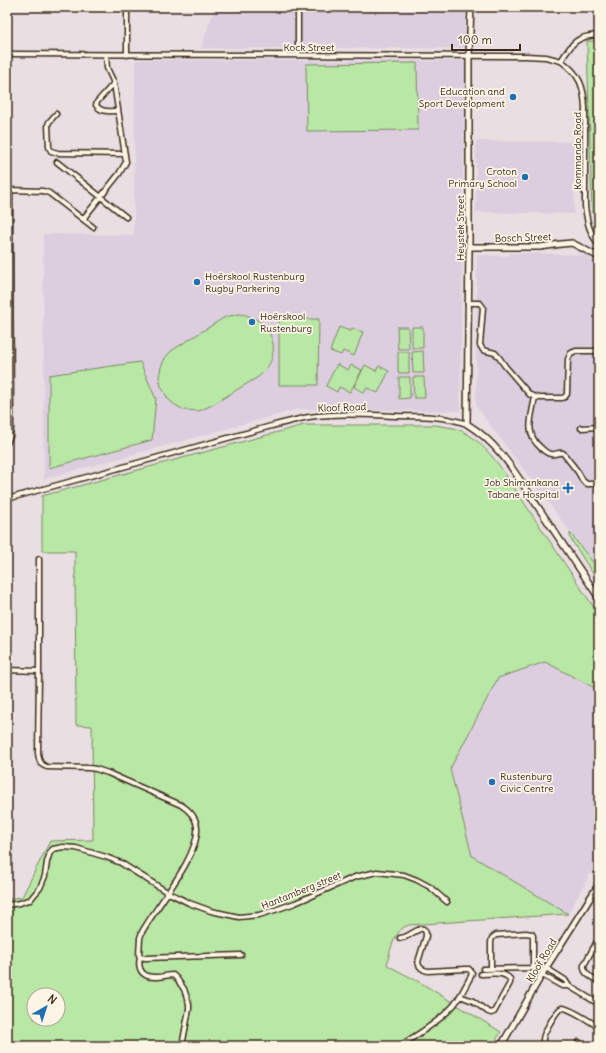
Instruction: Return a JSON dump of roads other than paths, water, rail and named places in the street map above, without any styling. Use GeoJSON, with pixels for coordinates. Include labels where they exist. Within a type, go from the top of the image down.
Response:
{"type":"FeatureCollection","features":[{"type":"Feature","properties":{"kind":"street"},"geometry":{"type":"LineString","coordinates":[[127,7],[127,55]]}},
{"type":"Feature","properties":{"kind":"street"},"geometry":{"type":"LineString","coordinates":[[298,7],[298,55]]}},
{"type":"Feature","properties":{"kind":"street","name":"Heystek Street"},"geometry":{"type":"LineString","coordinates":[[467,424],[469,56],[471,7]]}},
{"type":"Feature","properties":{"kind":"street"},"geometry":{"type":"LineString","coordinates":[[561,61],[568,51],[582,37],[599,35]]}},
{"type":"Feature","properties":{"kind":"street","name":"Kock Street"},"geometry":{"type":"LineString","coordinates":[[7,54],[469,56],[546,57],[561,61]]}},
{"type":"Feature","properties":{"kind":"street"},"geometry":{"type":"LineString","coordinates":[[83,219],[125,164],[126,159],[114,83],[107,68],[106,55]]}},
{"type":"Feature","properties":{"kind":"street","name":"Kommando Road"},"geometry":{"type":"LineString","coordinates":[[561,61],[571,68],[576,74],[580,80],[584,95],[585,206],[589,229],[599,245]]}},
{"type":"Feature","properties":{"kind":"street"},"geometry":{"type":"LineString","coordinates":[[114,83],[96,105],[104,111],[118,111]]}},
{"type":"Feature","properties":{"kind":"street"},"geometry":{"type":"LineString","coordinates":[[56,114],[48,125],[48,147],[51,151],[58,153],[125,154]]}},
{"type":"Feature","properties":{"kind":"street"},"geometry":{"type":"LineString","coordinates":[[57,162],[126,217]]}},
{"type":"Feature","properties":{"kind":"street"},"geometry":{"type":"LineString","coordinates":[[7,443],[11,429],[8,188],[49,193],[93,227]]}},
{"type":"Feature","properties":{"kind":"street","name":"Bosch Street"},"geometry":{"type":"LineString","coordinates":[[469,247],[540,247],[572,243],[596,256]]}},
{"type":"Feature","properties":{"kind":"street"},"geometry":{"type":"LineString","coordinates":[[468,303],[480,304],[483,307],[480,342],[483,350],[495,353],[522,387],[530,395],[535,397],[565,397],[567,394],[568,358],[571,353],[576,351],[599,351]]}},
{"type":"Feature","properties":{"kind":"street"},"geometry":{"type":"LineString","coordinates":[[535,397],[530,427],[531,436],[547,453],[552,455],[563,453],[585,483],[599,484]]}},
{"type":"Feature","properties":{"kind":"street","name":"Kloof Road"},"geometry":{"type":"LineString","coordinates":[[7,499],[268,427],[310,417],[369,415],[427,417],[454,420],[467,424],[486,437],[506,460],[599,598]]}},
{"type":"Feature","properties":{"kind":"street"},"geometry":{"type":"LineString","coordinates":[[581,428],[599,427]]}},
{"type":"Feature","properties":{"kind":"street"},"geometry":{"type":"LineString","coordinates":[[39,559],[39,758],[41,764],[47,767],[88,768],[108,772],[181,805],[187,809],[195,819],[197,832],[189,858],[142,932],[139,955],[139,967],[142,973],[148,976],[156,977],[173,975],[178,979],[187,994],[189,1008],[182,1046]]}},
{"type":"Feature","properties":{"kind":"street"},"geometry":{"type":"LineString","coordinates":[[7,670],[39,671]]}},
{"type":"Feature","properties":{"kind":"street","name":"Hantamberg street"},"geometry":{"type":"LineString","coordinates":[[7,905],[30,900],[40,888],[45,876],[50,852],[53,848],[63,847],[76,848],[92,852],[121,863],[167,892],[189,903],[211,911],[239,917],[259,915],[275,910],[355,877],[377,872],[404,875],[417,880],[430,887],[447,902]]}},
{"type":"Feature","properties":{"kind":"street","name":"Kloof Road"},"geometry":{"type":"LineString","coordinates":[[501,1046],[544,971],[599,884]]}},
{"type":"Feature","properties":{"kind":"street"},"geometry":{"type":"LineString","coordinates":[[400,938],[409,936],[419,929],[426,932],[418,962],[418,965],[423,970],[466,969],[472,973],[460,996],[439,1020],[400,1046]]}},
{"type":"Feature","properties":{"kind":"street"},"geometry":{"type":"LineString","coordinates":[[490,969],[492,938],[496,935],[526,933],[534,936],[533,968]]}},
{"type":"Feature","properties":{"kind":"street"},"geometry":{"type":"LineString","coordinates":[[599,938],[583,968],[587,974],[599,981]]}},
{"type":"Feature","properties":{"kind":"street"},"geometry":{"type":"LineString","coordinates":[[140,957],[241,955]]}},
{"type":"Feature","properties":{"kind":"street"},"geometry":{"type":"LineString","coordinates":[[483,969],[533,968],[544,971],[565,980],[569,986],[599,1004]]}},
{"type":"Feature","properties":{"kind":"street"},"geometry":{"type":"LineString","coordinates":[[544,971],[562,986],[569,986]]}},
{"type":"Feature","properties":{"kind":"street"},"geometry":{"type":"LineString","coordinates":[[460,996],[473,1001],[488,1012],[494,1012],[510,984],[510,979],[504,974],[481,974]]}},
{"type":"Feature","properties":{"kind":"street"},"geometry":{"type":"LineString","coordinates":[[546,1046],[543,1043],[544,1034],[557,1012],[561,1009],[574,1012],[599,1027]]}},
{"type":"Feature","properties":{"kind":"place","name":"Education and Sport Development"},"geometry":{"type":"Point","coordinates":[513,97]}},
{"type":"Feature","properties":{"kind":"place","name":"Croton Primary School"},"geometry":{"type":"Point","coordinates":[525,177]}},
{"type":"Feature","properties":{"kind":"place","name":"Hoërskool Rustenburg Rugby Parkering"},"geometry":{"type":"Point","coordinates":[197,282]}},
{"type":"Feature","properties":{"kind":"place","name":"Hoërskool Rustenburg"},"geometry":{"type":"Point","coordinates":[252,322]}},
{"type":"Feature","properties":{"kind":"place","name":"Job Shimankana Tabane Hospital"},"geometry":{"type":"Point","coordinates":[568,488]}},
{"type":"Feature","properties":{"kind":"place","name":"Rustenburg Civic Centre"},"geometry":{"type":"Point","coordinates":[492,782]}}]}
